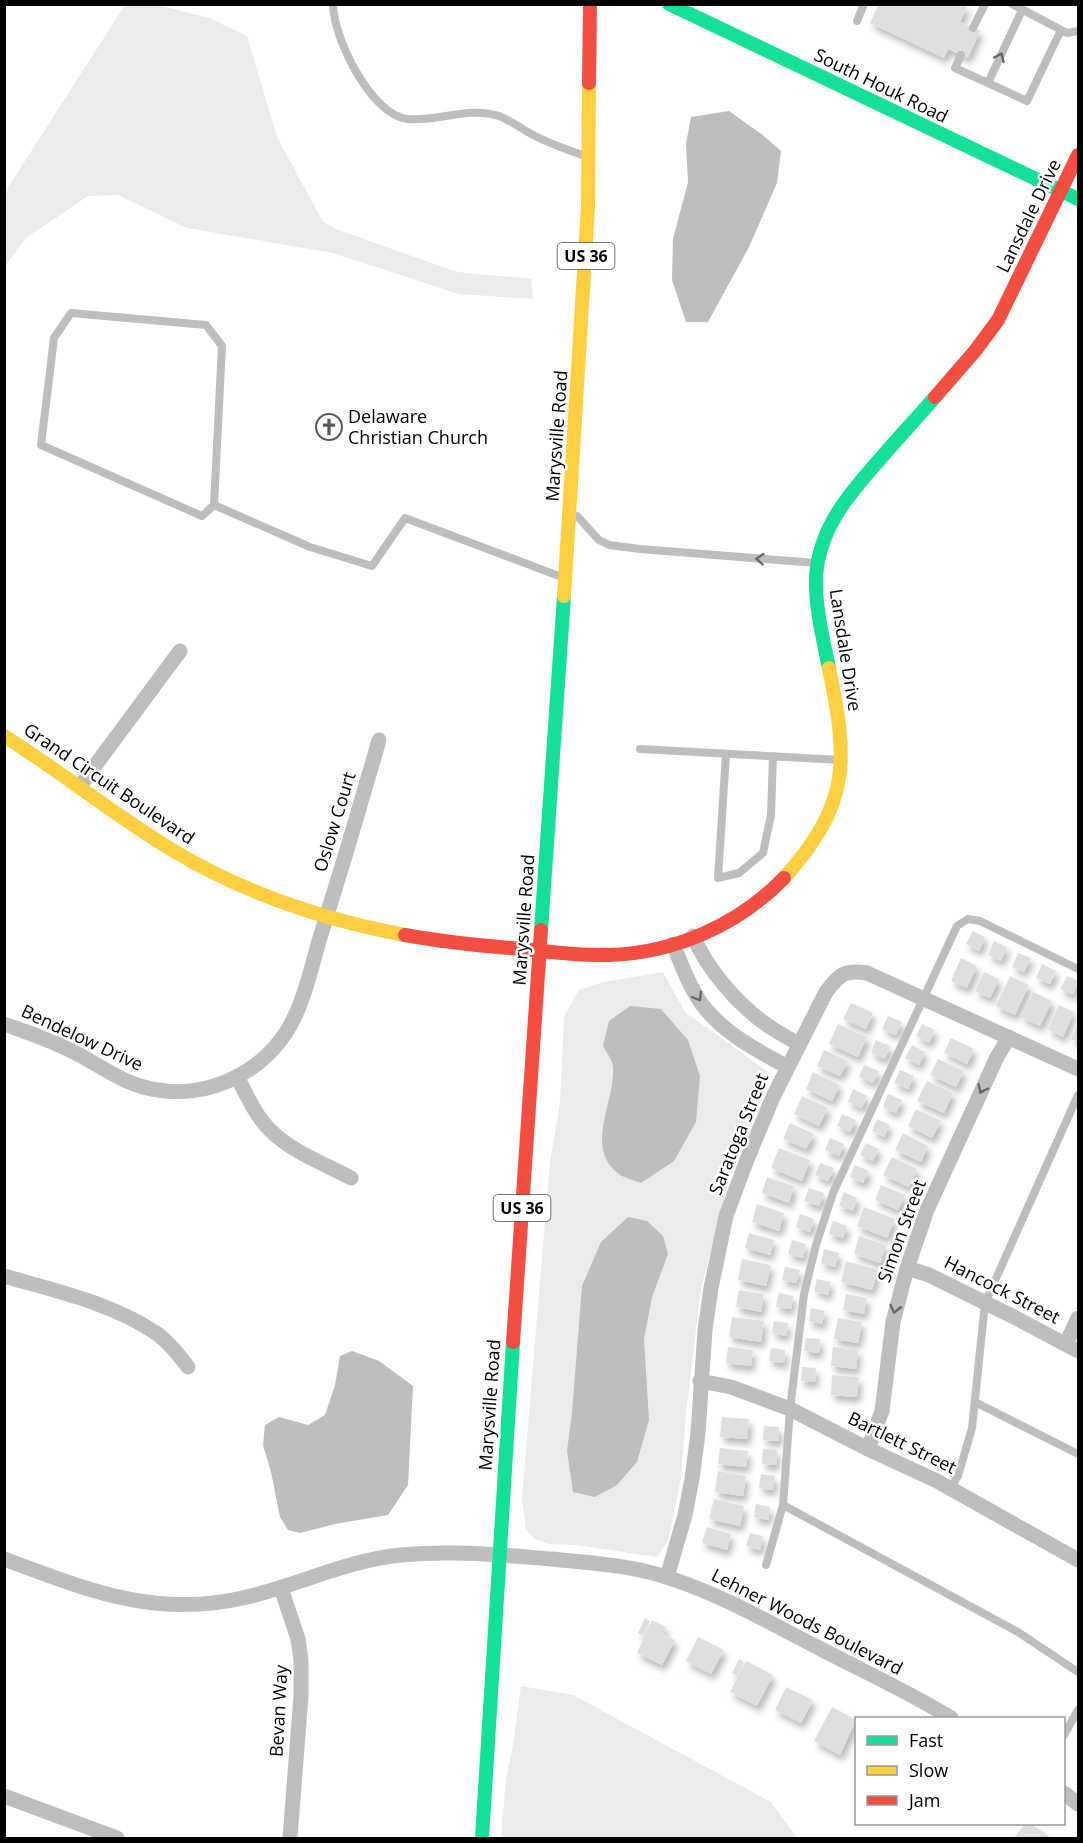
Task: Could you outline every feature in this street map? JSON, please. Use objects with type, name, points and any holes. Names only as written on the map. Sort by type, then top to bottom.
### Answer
[{"type":"main road","name":"Marysville Road","points":[[482,1839],[498,1555],[566,578],[587,230],[590,158],[590,4]]},
{"type":"main road","name":"South Houk Road","points":[[669,4],[1078,199]]},
{"type":"main road","name":"Lansdale Drive","points":[[539,951],[584,955],[622,954],[673,944],[716,929],[780,883],[806,853],[830,809],[840,778],[842,760],[837,711],[821,625],[816,582],[818,563],[833,516],[845,499],[990,332],[1006,305],[1078,155]]},
{"type":"main road","name":"Grand Circuit Boulevard","points":[[4,736],[38,756],[123,818],[198,865],[250,890],[369,929],[434,941],[539,951]]},
{"type":"street","points":[[80,786],[180,651]]},
{"type":"street","name":"Oslow Court","points":[[327,916],[379,740]]},
{"type":"street","name":"Bendelow Drive","points":[[4,1024],[48,1040],[76,1053],[123,1081],[144,1088],[188,1092],[216,1086],[253,1067],[273,1049],[294,1017],[327,916]]},
{"type":"street","points":[[693,936],[700,952],[721,981],[748,1010],[768,1026],[799,1044]]},
{"type":"street","points":[[673,944],[693,989],[717,1021],[735,1037],[788,1066]]},
{"type":"street","name":"Saratoga Street","points":[[668,1577],[692,1479],[711,1288],[726,1216],[748,1156],[788,1066],[826,992],[837,978],[847,972],[867,973],[1078,1069]]},
{"type":"street","name":"Simon Street","points":[[868,1449],[882,1412],[893,1322],[907,1268],[927,1210],[997,1057],[1009,1037]]},
{"type":"street","points":[[237,1077],[255,1111],[277,1136],[293,1148],[351,1178]]},
{"type":"street","name":"Hancock Street","points":[[907,1268],[928,1275],[1072,1347]]},
{"type":"street","points":[[4,1276],[87,1299],[138,1323],[157,1334],[174,1349],[188,1367]]},
{"type":"street","points":[[1072,1347],[1078,1318]]},
{"type":"street","name":"Bartlett Street","points":[[700,1381],[731,1387],[790,1409],[950,1488],[1078,1560]]},
{"type":"street","name":"Lehner Woods Boulevard","points":[[4,1559],[106,1595],[142,1602],[178,1605],[210,1604],[246,1598],[344,1567],[398,1555],[429,1553],[498,1555],[592,1562],[668,1577],[723,1598],[947,1717]]},
{"type":"street","name":"Bevan Way","points":[[281,1588],[298,1639],[301,1660],[301,1696],[290,1839]]},
{"type":"street","points":[[1065,1794],[1078,1804]]},
{"type":"street","points":[[4,1796],[117,1839]]},
{"type":"lane","points":[[333,4],[336,30],[352,66],[379,101],[396,115],[422,120],[476,112],[499,116],[552,144],[590,158]]},
{"type":"lane","points":[[857,21],[864,4]]},
{"type":"lane","points":[[974,28],[986,4]]},
{"type":"lane","points":[[1012,4],[1067,33],[1078,31]]},
{"type":"lane","points":[[988,83],[1022,10]]},
{"type":"lane","points":[[961,55],[955,68],[1027,101],[1061,30]]},
{"type":"lane","points":[[71,313],[206,325],[222,346],[214,505],[202,516],[40,445],[54,338],[71,313]]},
{"type":"lane","points":[[214,505],[310,547],[372,566],[405,518],[566,578]]},
{"type":"lane","points":[[570,508],[589,531],[609,545],[818,563]]},
{"type":"lane","points":[[640,749],[842,760]]},
{"type":"lane","points":[[726,753],[718,878],[739,873],[763,853],[771,815],[773,756]]},
{"type":"lane","points":[[766,1565],[783,1504],[790,1409],[804,1294],[816,1245],[833,1193],[957,926],[968,919],[980,921],[1078,969]]},
{"type":"lane","points":[[950,1488],[958,1476],[970,1437],[985,1303],[1078,1095]]},
{"type":"lane","points":[[975,1402],[1078,1454]]},
{"type":"lane","points":[[783,1504],[1017,1632],[1078,1672]]},
{"type":"lane","points":[[1065,1732],[1078,1710]]},
{"type":"shaded area","points":[[125,5],[158,5],[209,18],[247,36],[277,137],[323,222],[341,231],[457,272],[531,279],[533,299],[459,294],[333,253],[187,228],[118,195],[88,196],[26,238],[5,266],[5,192]]},
{"type":"shaded area","points":[[729,111],[781,151],[777,183],[749,247],[708,322],[686,322],[672,280],[673,239],[688,182],[686,144],[691,117]]},
{"type":"shaded area","points":[[663,972],[685,1012],[771,1074],[730,1178],[701,1288],[681,1478],[668,1541],[657,1557],[576,1545],[549,1544],[535,1539],[526,1530],[522,1497],[550,1162],[560,1103],[564,1017],[579,990],[604,982]]},
{"type":"shaded area","points":[[630,1006],[661,1009],[688,1040],[700,1076],[696,1122],[674,1161],[641,1183],[621,1175],[609,1163],[603,1151],[602,1138],[613,1080],[613,1064],[603,1046],[609,1021]]},
{"type":"shaded area","points":[[628,1217],[647,1221],[663,1236],[668,1254],[652,1297],[644,1339],[649,1420],[637,1462],[617,1485],[595,1497],[573,1492],[567,1451],[582,1286],[601,1242]]},
{"type":"shaded area","points":[[352,1351],[379,1361],[413,1386],[408,1485],[388,1515],[335,1524],[300,1533],[288,1530],[280,1517],[263,1445],[265,1425],[279,1417],[308,1425],[325,1415],[335,1385],[340,1356]]},
{"type":"shaded area","points":[[521,1686],[573,1695],[771,1802],[797,1838],[501,1838],[506,1779]]},
{"type":"building","points":[[879,4],[961,4],[967,7],[960,22],[980,31],[968,58],[948,49],[944,58],[870,23]]},
{"type":"building","points":[[973,931],[985,937],[979,951],[966,944]]},
{"type":"building","points":[[994,941],[1007,947],[1001,961],[988,955]]},
{"type":"building","points":[[1018,953],[1031,958],[1024,972],[1012,967]]},
{"type":"building","points":[[961,958],[977,966],[967,988],[951,981]]},
{"type":"building","points":[[1042,964],[1056,971],[1050,984],[1036,978]]},
{"type":"building","points":[[984,972],[999,979],[990,998],[975,991]]},
{"type":"building","points":[[1010,976],[1029,985],[1015,1015],[996,1006]]},
{"type":"building","points":[[1067,976],[1078,981],[1073,995],[1060,989]]},
{"type":"building","points":[[1033,992],[1052,1001],[1040,1026],[1021,1017]]},
{"type":"building","points":[[851,1003],[873,1013],[866,1029],[843,1019]]},
{"type":"building","points":[[1059,1005],[1074,1012],[1063,1037],[1048,1029]]},
{"type":"building","points":[[888,1016],[902,1022],[896,1035],[882,1029]]},
{"type":"building","points":[[1078,1023],[1078,1042],[1071,1039]]},
{"type":"building","points":[[838,1024],[867,1037],[858,1057],[829,1044]]},
{"type":"building","points":[[922,1024],[935,1030],[929,1043],[916,1036]]},
{"type":"building","points":[[951,1038],[974,1049],[967,1064],[944,1053]]},
{"type":"building","points":[[876,1040],[890,1046],[885,1059],[871,1053]]},
{"type":"building","points":[[912,1045],[925,1052],[919,1065],[905,1058]]},
{"type":"building","points":[[824,1050],[848,1061],[840,1076],[817,1066]]},
{"type":"building","points":[[938,1059],[964,1071],[956,1087],[930,1075]]},
{"type":"building","points":[[864,1065],[879,1071],[873,1083],[859,1077]]},
{"type":"building","points":[[900,1070],[914,1076],[908,1089],[894,1083]]},
{"type":"building","points":[[813,1072],[840,1085],[832,1101],[806,1089]]},
{"type":"building","points":[[927,1081],[953,1093],[944,1113],[917,1101]]},
{"type":"building","points":[[853,1089],[867,1096],[862,1108],[848,1102]]},
{"type":"building","points":[[888,1094],[902,1100],[896,1113],[883,1107]]},
{"type":"building","points":[[802,1096],[828,1108],[819,1126],[794,1114]]},
{"type":"building","points":[[916,1109],[941,1121],[932,1138],[908,1126]]},
{"type":"building","points":[[842,1114],[856,1120],[850,1132],[837,1126]]},
{"type":"building","points":[[877,1119],[890,1125],[884,1137],[872,1131]]},
{"type":"building","points":[[790,1123],[814,1134],[806,1149],[783,1139]]},
{"type":"building","points":[[903,1133],[928,1146],[921,1162],[895,1150]]},
{"type":"building","points":[[830,1138],[844,1144],[839,1156],[825,1150]]},
{"type":"building","points":[[866,1143],[879,1149],[873,1161],[860,1155]]},
{"type":"building","points":[[779,1148],[810,1160],[802,1181],[771,1168]]},
{"type":"building","points":[[892,1157],[917,1169],[909,1187],[883,1175]]},
{"type":"building","points":[[820,1163],[834,1168],[828,1181],[815,1175]]},
{"type":"building","points":[[855,1165],[869,1171],[863,1183],[850,1177]]},
{"type":"building","points":[[767,1177],[794,1186],[789,1203],[762,1193]]},
{"type":"building","points":[[881,1185],[905,1195],[898,1210],[875,1200]]},
{"type":"building","points":[[809,1188],[824,1193],[819,1206],[804,1201]]},
{"type":"building","points":[[844,1192],[857,1198],[853,1211],[839,1206]]},
{"type":"building","points":[[757,1204],[784,1213],[779,1231],[752,1222]]},
{"type":"building","points":[[864,1207],[895,1219],[887,1238],[857,1226]]},
{"type":"building","points":[[800,1214],[814,1219],[810,1232],[796,1227]]},
{"type":"building","points":[[833,1221],[847,1226],[843,1238],[829,1234]]},
{"type":"building","points":[[749,1233],[774,1240],[770,1255],[745,1248]]},
{"type":"building","points":[[859,1236],[886,1245],[880,1263],[854,1254]]},
{"type":"building","points":[[792,1240],[806,1244],[803,1258],[788,1254]]},
{"type":"building","points":[[824,1249],[839,1253],[835,1267],[821,1263]]},
{"type":"building","points":[[742,1259],[771,1265],[766,1286],[738,1280]]},
{"type":"building","points":[[846,1261],[878,1270],[872,1290],[841,1282]]},
{"type":"building","points":[[785,1267],[800,1270],[796,1283],[782,1280]]},
{"type":"building","points":[[817,1279],[831,1282],[828,1295],[814,1291]]},
{"type":"building","points":[[739,1290],[764,1294],[761,1312],[736,1307]]},
{"type":"building","points":[[779,1293],[793,1296],[791,1309],[776,1307]]},
{"type":"building","points":[[846,1294],[867,1298],[864,1314],[843,1310]]},
{"type":"building","points":[[811,1308],[825,1311],[822,1324],[809,1321]]},
{"type":"building","points":[[732,1317],[764,1321],[761,1342],[729,1337]]},
{"type":"building","points":[[838,1318],[862,1322],[858,1343],[834,1339]]},
{"type":"building","points":[[774,1321],[788,1323],[786,1336],[772,1333]]},
{"type":"building","points":[[806,1338],[820,1339],[819,1353],[804,1351]]},
{"type":"building","points":[[728,1347],[753,1350],[751,1366],[726,1363]]},
{"type":"building","points":[[833,1347],[858,1350],[856,1369],[831,1366]]},
{"type":"building","points":[[771,1348],[785,1350],[784,1363],[769,1361]]},
{"type":"building","points":[[802,1367],[816,1368],[815,1382],[801,1381]]},
{"type":"building","points":[[832,1375],[859,1377],[857,1397],[831,1395]]},
{"type":"building","points":[[722,1417],[749,1419],[747,1439],[720,1437]]},
{"type":"building","points":[[764,1426],[779,1427],[779,1441],[763,1440]]},
{"type":"building","points":[[720,1448],[748,1451],[746,1467],[718,1464]]},
{"type":"building","points":[[763,1449],[777,1450],[776,1465],[762,1464]]},
{"type":"building","points":[[718,1471],[746,1476],[743,1496],[715,1492]]},
{"type":"building","points":[[761,1474],[775,1476],[773,1490],[759,1488]]},
{"type":"building","points":[[714,1499],[744,1506],[740,1526],[709,1519]]},
{"type":"building","points":[[756,1504],[770,1507],[768,1520],[754,1517]]},
{"type":"building","points":[[707,1527],[731,1534],[727,1550],[702,1543]]},
{"type":"building","points":[[750,1533],[763,1536],[760,1550],[746,1546]]},
{"type":"building","points":[[645,1618],[650,1621],[643,1636],[638,1633]]},
{"type":"building","points":[[652,1620],[666,1627],[663,1634],[675,1640],[662,1665],[637,1653]]},
{"type":"building","points":[[698,1637],[724,1650],[711,1674],[686,1661]]},
{"type":"building","points":[[739,1659],[744,1662],[737,1676],[732,1673]]},
{"type":"building","points":[[746,1661],[773,1675],[757,1706],[730,1692]]},
{"type":"building","points":[[786,1687],[813,1700],[801,1723],[775,1710]]},
{"type":"building","points":[[832,1707],[855,1719],[840,1755],[814,1741]]},
{"type":"building","points":[[1024,1825],[1032,1825],[1049,1836],[1047,1838],[1014,1838]]},
{"type":"traffic: fast","points":[[669,4],[1078,199]]},
{"type":"traffic: fast","points":[[829,668],[816,588],[818,559],[829,527],[868,472],[935,397]]},
{"type":"traffic: fast","points":[[541,930],[564,596]]},
{"type":"traffic: fast","points":[[482,1838],[513,1342]]},
{"type":"traffic: slow","points":[[564,596],[588,207],[589,83]]},
{"type":"traffic: slow","points":[[784,878],[822,827],[833,803],[839,780],[841,756],[839,730],[829,668]]},
{"type":"traffic: slow","points":[[4,736],[174,851],[228,880],[315,913],[405,935]]},
{"type":"traffic: jam","points":[[589,83],[590,4]]},
{"type":"traffic: jam","points":[[935,397],[975,351],[998,320],[1078,155]]},
{"type":"traffic: jam","points":[[405,935],[464,944],[566,954],[634,953],[658,949],[704,933],[747,910],[784,878]]},
{"type":"traffic: jam","points":[[513,1342],[541,930]]},
{"type":"place","name":"Delaware Christian Church","points":[[329,427]]}]
